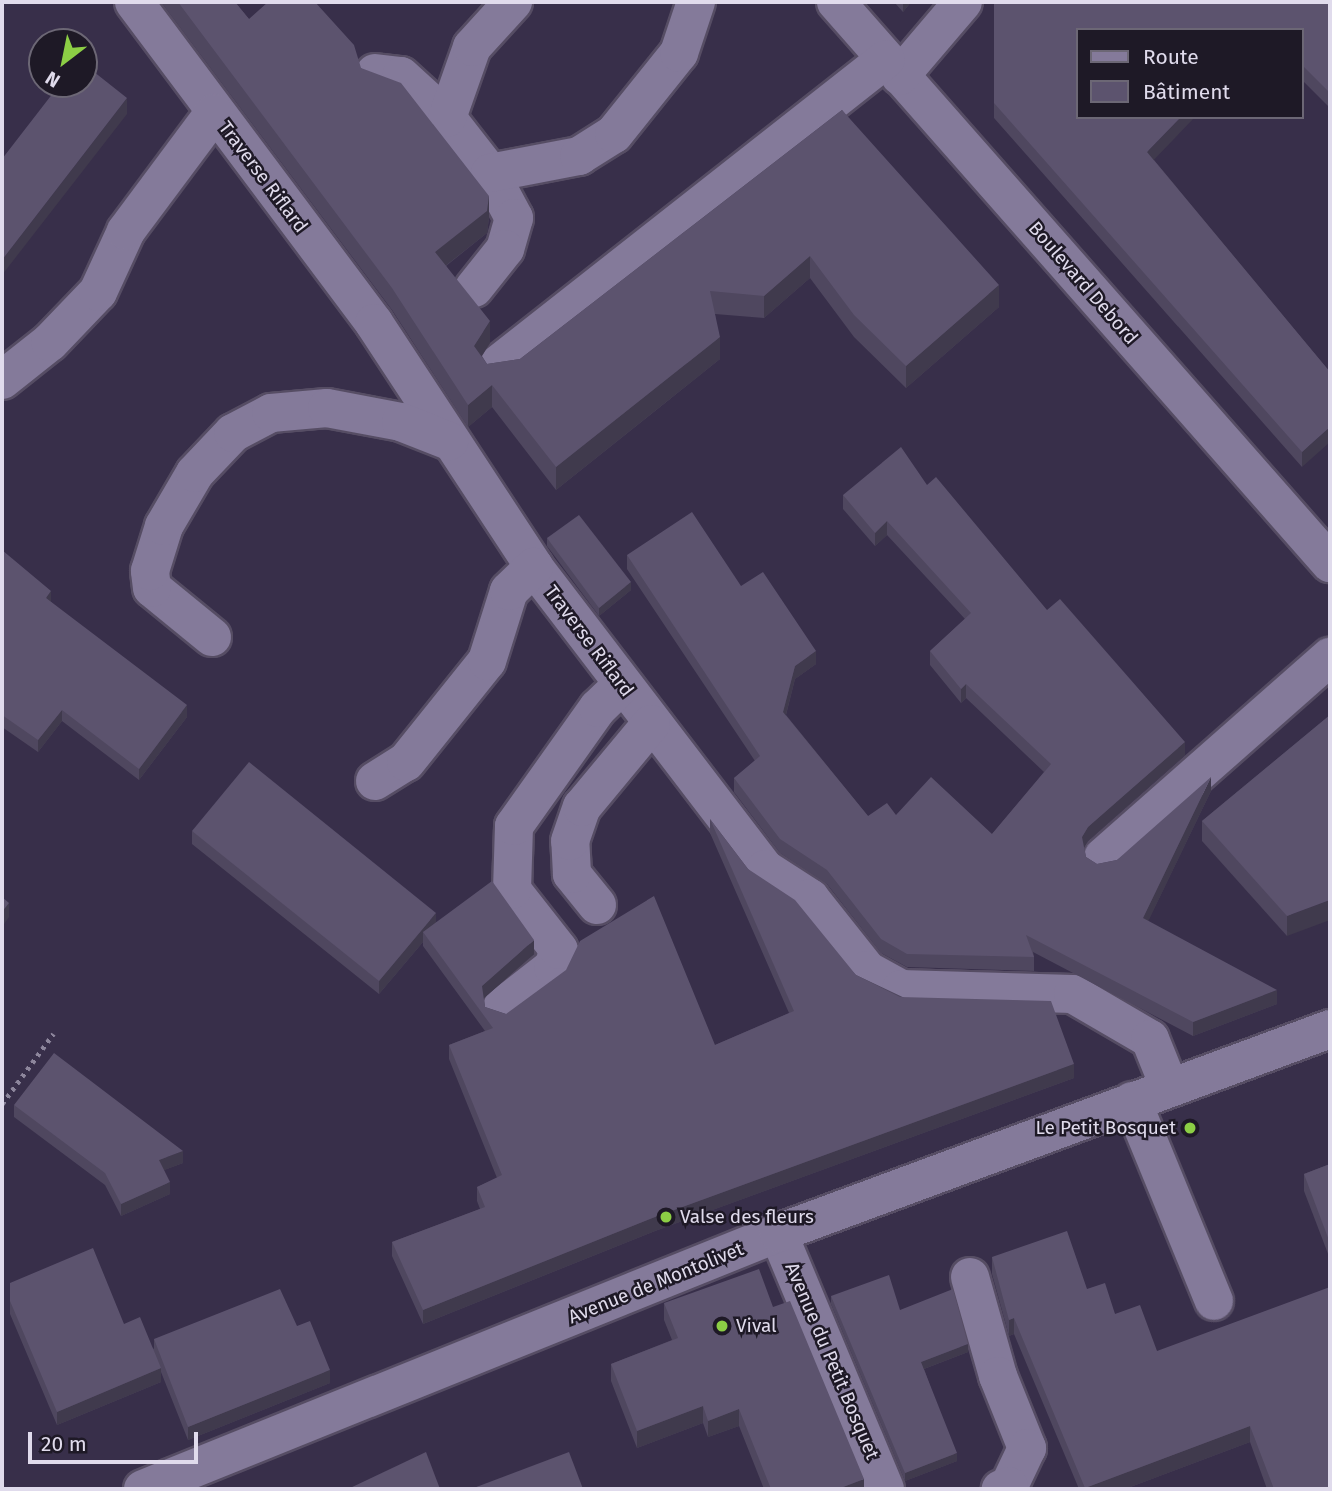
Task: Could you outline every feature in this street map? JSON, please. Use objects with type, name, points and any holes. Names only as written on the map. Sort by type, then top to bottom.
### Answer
[{"type":"street","name":"Traverse Riflard","points":[[134,2],[214,113],[374,323],[534,567],[621,685],[765,869],[810,898],[867,970],[901,989],[1073,994],[1150,1039],[1169,1086]]},
{"type":"street","points":[[447,118],[472,47],[513,2]]},
{"type":"street","points":[[490,173],[579,156],[614,134],[680,53],[696,2]]},
{"type":"street","name":"Boulevard Debord","points":[[836,2],[1330,563]]},
{"type":"street","points":[[496,366],[893,67],[963,2]]},
{"type":"street","points":[[375,73],[401,76],[447,118],[490,173],[514,218],[505,249],[474,288]]},
{"type":"street","points":[[2,380],[50,342],[98,292],[126,231],[214,113]]},
{"type":"street","points":[[212,637],[152,589],[150,571],[176,505],[233,433],[271,413],[327,408],[401,422],[449,441]]},
{"type":"street","points":[[375,782],[406,762],[486,661],[509,591],[534,567]]},
{"type":"street","points":[[1103,857],[1330,657]]},
{"type":"street","points":[[502,1007],[553,967],[559,950],[512,890],[514,826],[597,708],[621,685]]},
{"type":"street","points":[[597,905],[572,874],[570,841],[582,807],[651,724]]},
{"type":"street","name":"Avenue de Montolivet","points":[[143,1489],[778,1233],[1169,1086],[1330,1029]]},
{"type":"street","points":[[1132,1101],[1214,1301]]},
{"type":"street","name":"Avenue du Petit Bosquet","points":[[778,1233],[885,1489]]},
{"type":"street","points":[[970,1277],[998,1376],[1027,1448],[1009,1486],[1001,1489]]},
{"type":"path","points":[[2,1104],[53,1034]]},
{"type":"building","points":[[178,2],[235,2],[249,19],[268,2],[315,2],[354,45],[361,68],[401,83],[489,196],[487,211],[435,252],[490,321],[474,346],[487,364],[520,359],[842,110],[999,285],[906,366],[854,315],[810,256],[764,296],[710,291],[720,337],[556,467],[492,385],[468,405],[392,288]]},
{"type":"building","points":[[994,2],[1330,2],[1330,93],[1304,67],[1304,28],[1076,28],[1076,119],[1179,119],[1147,152],[1330,372],[1330,427],[1302,452],[994,103]]},
{"type":"building","points":[[98,75],[127,98],[2,260],[2,159],[49,98],[98,98]]},
{"type":"building","points":[[901,447],[927,485],[936,477],[1047,610],[1060,599],[1185,742],[1088,827],[1082,837],[1086,857],[1097,864],[1117,860],[1211,777],[1143,918],[1277,990],[1193,1022],[1026,935],[1034,957],[907,954],[881,939],[827,870],[780,839],[734,778],[760,756],[627,555],[692,512],[741,586],[763,572],[816,651],[795,666],[783,712],[868,816],[887,803],[896,815],[931,777],[992,834],[1051,764],[966,684],[961,689],[930,651],[971,613],[887,521],[875,533],[843,495]]},
{"type":"building","points":[[579,515],[631,582],[599,608],[547,538]]},
{"type":"building","points":[[2,550],[51,591],[46,598],[187,705],[139,769],[62,710],[38,740],[2,715]]},
{"type":"building","points":[[1330,715],[1330,900],[1287,916],[1202,821]]},
{"type":"building","points":[[249,762],[436,913],[379,981],[192,831]]},
{"type":"building","points":[[710,819],[748,869],[795,900],[856,975],[900,997],[1051,1001],[1074,1064],[655,1217],[423,1310],[392,1242],[485,1207],[477,1187],[502,1175],[449,1045],[493,1028],[423,932],[492,881],[534,940],[482,986],[485,1007],[506,1014],[566,970],[580,941],[654,896],[715,1045],[794,1011]]},
{"type":"building","points":[[2,897],[9,903],[2,912]]},
{"type":"building","points":[[54,1053],[183,1151],[159,1160],[170,1182],[121,1204],[105,1173],[14,1105]]},
{"type":"building","points":[[1330,1164],[1330,1243],[1304,1174]]},
{"type":"building","points":[[1067,1231],[1087,1289],[1105,1283],[1115,1314],[1140,1305],[1157,1351],[1330,1287],[1330,1489],[1274,1489],[1250,1426],[1085,1488],[1014,1318],[1009,1320],[992,1257]]},
{"type":"building","points":[[93,1248],[124,1324],[140,1317],[161,1368],[57,1412],[10,1301],[10,1283]]},
{"type":"building","points":[[759,1269],[773,1307],[790,1301],[864,1479],[838,1489],[771,1489],[739,1409],[708,1421],[703,1406],[637,1431],[611,1364],[678,1338],[664,1303]]},
{"type":"building","points":[[889,1275],[900,1310],[953,1289],[968,1344],[921,1362],[957,1453],[905,1473],[831,1296]]},
{"type":"building","points":[[280,1289],[297,1326],[310,1321],[330,1370],[188,1427],[154,1339]]},
{"type":"building","points":[[426,1452],[440,1489],[348,1489]]},
{"type":"building","points":[[569,1452],[583,1489],[471,1489]]},
{"type":"place","name":"Le Petit Bosquet","points":[[1190,1128]]},
{"type":"place","name":"Valse des fleurs","points":[[666,1217]]},
{"type":"place","name":"Vival","points":[[722,1326]]}]
